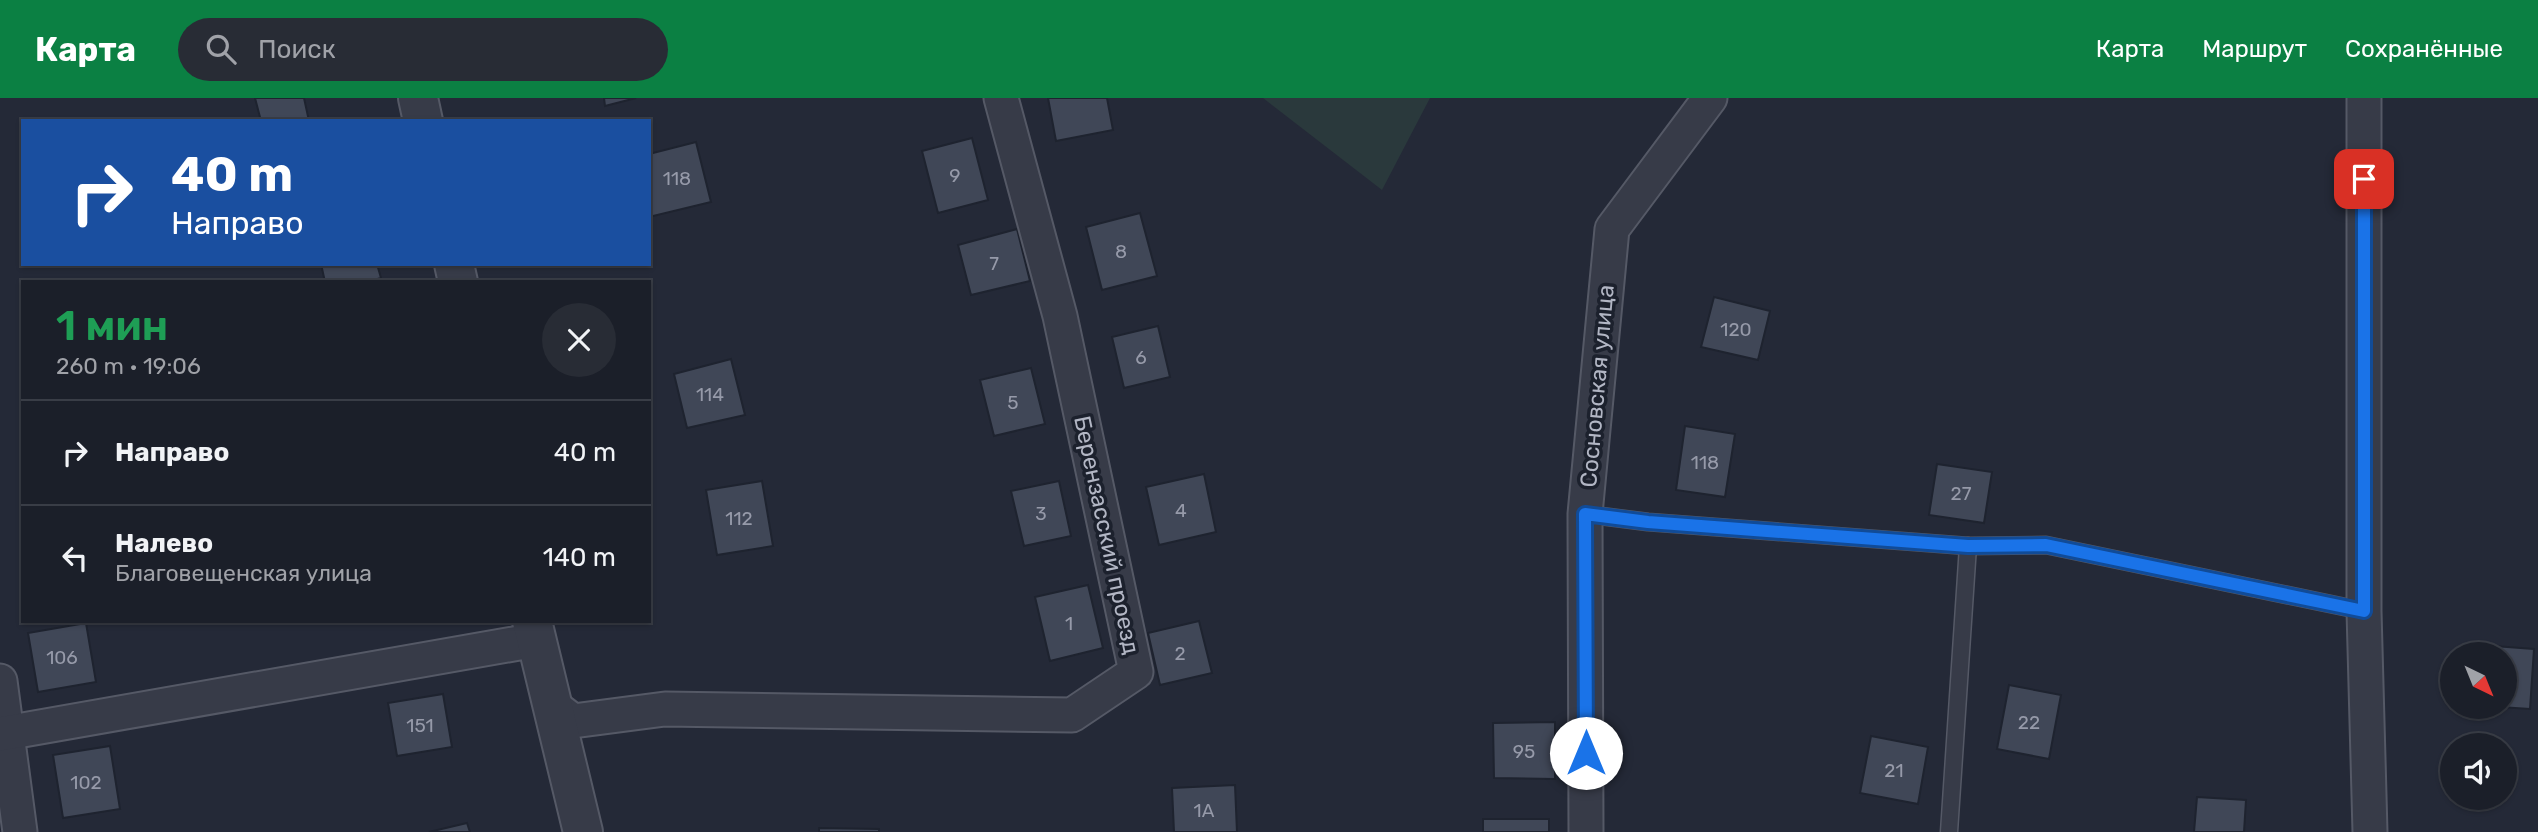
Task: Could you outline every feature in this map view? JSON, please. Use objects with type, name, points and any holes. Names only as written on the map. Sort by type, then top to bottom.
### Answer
[{"type":"street","points":[[418,98],[423,119]]},
{"type":"street","name":"Берензасский проезд","points":[[552,705],[573,721],[665,709],[1072,715],[1136,672],[1060,316],[1001,98]]},
{"type":"street","name":"Сосновская улица","points":[[1586,832],[1585,514],[1612,229],[1710,98]]},
{"type":"street","points":[[2364,98],[2364,611],[2370,832]]},
{"type":"street","points":[[4,733],[534,630],[583,832]]},
{"type":"street","points":[[0,681],[4,733],[20,832]]},
{"type":"lane","points":[[1585,514],[1648,522],[1968,546],[2046,545],[2364,611]]},
{"type":"lane","points":[[1949,832],[1968,546]]},
{"type":"shaded area","points":[[1263,98],[1430,98],[1382,190]]},
{"type":"building","points":[[255,98],[304,98],[309,119],[260,119]]},
{"type":"building","points":[[604,98],[636,98],[605,106]]},
{"type":"building","points":[[1048,98],[1107,98],[1113,130],[1056,141]]},
{"type":"building","points":[[972,138],[988,200],[938,213],[922,151]]},
{"type":"building","points":[[696,142],[711,202],[651,217],[651,153]]},
{"type":"building","points":[[1140,213],[1157,276],[1102,290],[1086,227]]},
{"type":"building","points":[[1017,229],[1030,281],[971,295],[958,245]]},
{"type":"building","points":[[321,266],[378,266],[381,278],[374,280],[325,280]]},
{"type":"building","points":[[1714,297],[1770,311],[1758,360],[1701,347]]},
{"type":"building","points":[[1158,326],[1170,377],[1124,388],[1112,337]]},
{"type":"building","points":[[731,359],[745,415],[687,428],[674,374]]},
{"type":"building","points":[[1031,368],[1045,424],[994,436],[980,380]]},
{"type":"building","points":[[1685,426],[1735,434],[1725,497],[1676,490]]},
{"type":"building","points":[[1937,464],[1992,472],[1984,523],[1929,515]]},
{"type":"building","points":[[1204,474],[1216,532],[1159,545],[1146,487]]},
{"type":"building","points":[[762,481],[773,546],[717,555],[706,490]]},
{"type":"building","points":[[1059,481],[1071,536],[1024,546],[1011,491]]},
{"type":"building","points":[[1088,585],[1103,648],[1050,661],[1035,597]]},
{"type":"building","points":[[1199,621],[1212,673],[1160,685],[1148,633]]},
{"type":"building","points":[[86,623],[96,682],[38,692],[28,633]]},
{"type":"building","points":[[2517,648],[2534,649],[2530,709],[2517,708]]},
{"type":"building","points":[[2009,685],[2061,695],[2049,759],[1997,749]]},
{"type":"building","points":[[443,694],[452,747],[397,756],[388,703]]},
{"type":"building","points":[[1555,722],[1555,779],[1494,778],[1493,723]]},
{"type":"building","points":[[1871,736],[1928,747],[1918,804],[1860,793]]},
{"type":"building","points":[[110,746],[120,809],[63,818],[53,755]]},
{"type":"building","points":[[1235,785],[1237,832],[1174,832],[1172,788]]},
{"type":"building","points":[[2197,797],[2246,800],[2244,832],[2194,832]]},
{"type":"building","points":[[1483,819],[1549,819],[1549,832],[1483,832]]},
{"type":"building","points":[[467,823],[470,832],[429,832]]},
{"type":"building","points":[[819,828],[879,829],[879,832],[819,832]]},
{"type":"route","points":[[1586,753],[1585,514],[1648,522],[1968,546],[2046,545],[2364,611],[2364,179]]}]
